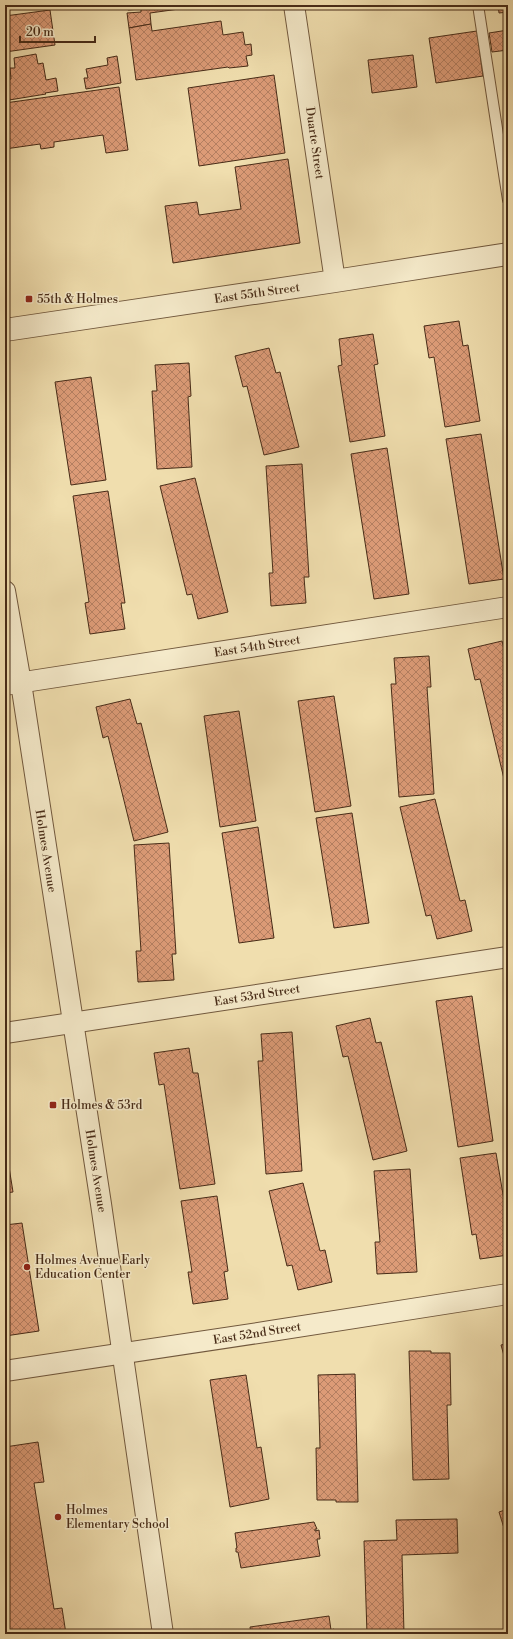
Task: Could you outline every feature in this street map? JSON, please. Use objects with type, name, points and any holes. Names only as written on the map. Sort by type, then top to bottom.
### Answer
[{"type":"street","name":"Duarte Street","points":[[294,5],[335,281]]},
{"type":"street","name":"East 55th Street","points":[[5,330],[508,254]]},
{"type":"street","name":"Holmes Avenue","points":[[5,591],[13,684],[72,1023],[100,1197],[163,1634]]},
{"type":"street","name":"East 54th Street","points":[[13,684],[508,607]]},
{"type":"street","name":"East 53rd Street","points":[[5,1033],[508,957]]},
{"type":"street","name":"East 52nd Street","points":[[5,1371],[508,1294]]},
{"type":"lane","points":[[478,5],[508,200]]},
{"type":"building","points":[[127,5],[179,5],[179,9],[150,13],[151,24],[129,28],[127,13],[141,12],[141,9],[128,10]]},
{"type":"building","points":[[498,5],[508,5],[508,12],[499,13]]},
{"type":"building","points":[[50,10],[55,45],[5,52],[5,16]]},
{"type":"building","points":[[221,21],[223,35],[243,32],[245,45],[251,44],[252,55],[246,56],[248,66],[228,67],[136,80],[129,28],[151,24],[152,31]]},
{"type":"building","points":[[508,30],[508,50],[492,52],[489,33]]},
{"type":"building","points":[[477,31],[483,76],[436,83],[429,38]]},
{"type":"building","points":[[36,54],[38,64],[43,63],[46,80],[56,78],[58,91],[9,100],[6,80],[11,79],[10,68],[15,68],[14,58]]},
{"type":"building","points":[[413,55],[417,87],[372,93],[368,60]]},
{"type":"building","points":[[117,56],[121,83],[86,89],[84,78],[88,78],[86,69],[108,65],[107,58]]},
{"type":"building","points":[[274,75],[285,153],[199,166],[188,88]]},
{"type":"building","points":[[119,87],[128,150],[106,153],[103,135],[54,142],[54,147],[41,149],[40,144],[5,149],[5,103]]},
{"type":"building","points":[[288,159],[300,243],[173,263],[165,206],[197,202],[199,215],[241,209],[235,167]]},
{"type":"building","points":[[459,321],[463,346],[468,345],[480,421],[445,427],[434,357],[429,358],[424,326]]},
{"type":"building","points":[[373,334],[378,364],[374,365],[385,436],[350,442],[338,366],[342,365],[339,339]]},
{"type":"building","points":[[269,348],[276,373],[280,372],[299,447],[264,455],[247,386],[243,387],[235,356]]},
{"type":"building","points":[[189,363],[191,396],[188,397],[192,467],[157,469],[152,391],[157,391],[155,365]]},
{"type":"building","points":[[91,377],[106,480],[71,485],[55,382]]},
{"type":"building","points":[[481,434],[504,579],[469,584],[446,439]]},
{"type":"building","points":[[387,448],[409,594],[374,599],[351,454]]},
{"type":"building","points":[[302,464],[309,577],[304,577],[306,603],[271,606],[269,573],[273,573],[266,466]]},
{"type":"building","points":[[195,478],[228,612],[198,619],[192,594],[187,595],[160,486]]},
{"type":"building","points":[[108,491],[125,603],[121,603],[125,629],[90,634],[85,603],[89,602],[73,496]]},
{"type":"building","points":[[502,641],[508,664],[508,783],[505,783],[480,679],[475,680],[468,649]]},
{"type":"building","points":[[429,656],[431,687],[427,687],[434,794],[399,797],[391,684],[396,684],[394,658]]},
{"type":"building","points":[[334,696],[351,806],[315,812],[298,701]]},
{"type":"building","points":[[130,699],[137,724],[141,723],[168,832],[134,841],[108,736],[103,738],[96,707]]},
{"type":"building","points":[[239,711],[256,821],[220,827],[204,716]]},
{"type":"building","points":[[435,799],[460,901],[465,900],[472,931],[437,939],[431,915],[426,916],[400,807]]},
{"type":"building","points":[[352,813],[369,923],[334,928],[316,818]]},
{"type":"building","points":[[258,827],[274,938],[239,943],[222,833]]},
{"type":"building","points":[[169,843],[176,954],[172,954],[174,980],[138,982],[136,951],[141,951],[134,845]]},
{"type":"building","points":[[472,996],[493,1141],[458,1147],[436,1001]]},
{"type":"building","points":[[370,1018],[376,1043],[381,1042],[407,1151],[373,1160],[348,1056],[343,1057],[336,1026]]},
{"type":"building","points":[[292,1032],[302,1171],[266,1174],[258,1061],[263,1061],[261,1034]]},
{"type":"building","points":[[189,1048],[193,1073],[198,1073],[215,1184],[180,1189],[164,1084],[159,1085],[154,1053]]},
{"type":"building","points":[[5,1142],[13,1192],[5,1193]]},
{"type":"building","points":[[496,1153],[508,1224],[508,1255],[480,1259],[476,1234],[472,1235],[460,1158]]},
{"type":"building","points":[[410,1169],[417,1272],[377,1274],[375,1242],[380,1242],[374,1171]]},
{"type":"building","points":[[303,1183],[320,1251],[325,1250],[332,1282],[298,1290],[292,1265],[287,1266],[269,1191]]},
{"type":"building","points":[[217,1196],[228,1271],[224,1272],[228,1299],[193,1304],[188,1272],[192,1272],[181,1201]]},
{"type":"building","points":[[22,1223],[39,1331],[5,1336],[5,1225]]},
{"type":"building","points":[[508,1343],[508,1370],[501,1345]]},
{"type":"building","points":[[409,1351],[450,1353],[451,1405],[447,1405],[449,1479],[413,1480]]},
{"type":"building","points":[[355,1374],[358,1502],[317,1500],[316,1448],[320,1448],[318,1375]]},
{"type":"building","points":[[246,1375],[257,1448],[261,1447],[269,1499],[230,1507],[210,1380]]},
{"type":"building","points":[[38,1442],[44,1482],[34,1483],[54,1609],[62,1608],[66,1634],[5,1634],[5,1447]]},
{"type":"building","points":[[508,1509],[508,1541],[499,1512]]},
{"type":"building","points":[[457,1519],[458,1553],[402,1555],[404,1634],[367,1634],[364,1541],[397,1540],[396,1520]]},
{"type":"building","points":[[314,1522],[317,1529],[315,1529],[315,1531],[319,1530],[320,1539],[317,1539],[320,1556],[241,1568],[238,1552],[236,1552],[237,1548],[235,1533]]},
{"type":"building","points":[[329,1616],[331,1630],[334,1629],[334,1634],[251,1634],[250,1627]]},
{"type":"place","name":"55th & Holmes","points":[[29,299]]},
{"type":"place","name":"Holmes & 53rd","points":[[53,1105]]},
{"type":"place","name":"Holmes Avenue Early Education Center","points":[[27,1267]]},
{"type":"place","name":"Holmes Elementary School","points":[[58,1517]]}]
